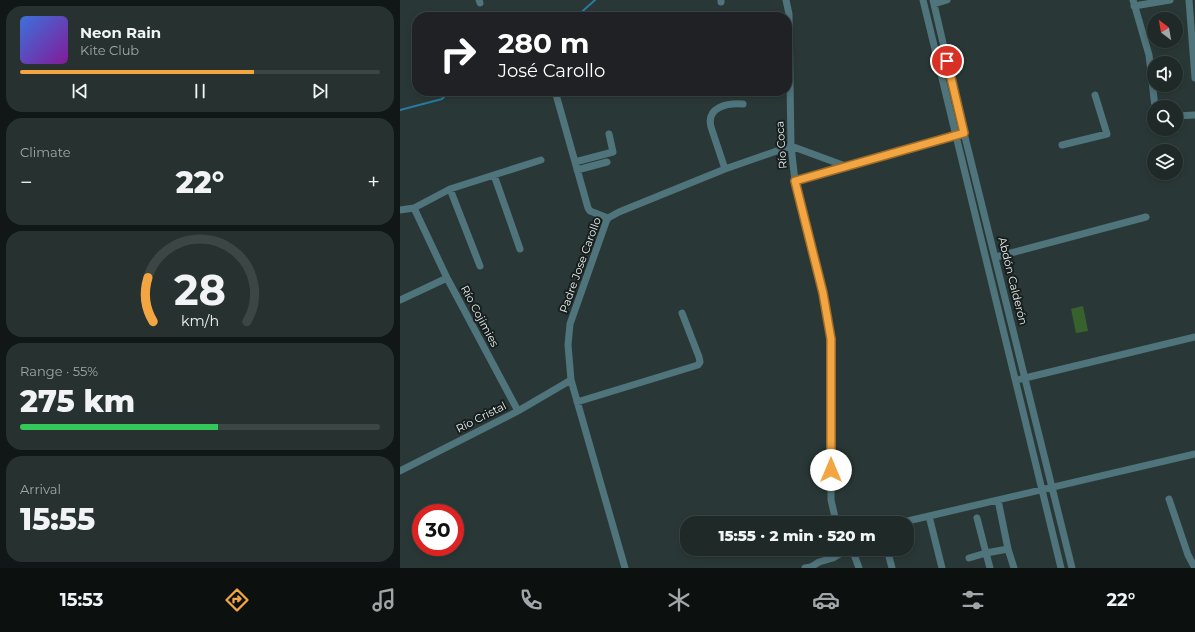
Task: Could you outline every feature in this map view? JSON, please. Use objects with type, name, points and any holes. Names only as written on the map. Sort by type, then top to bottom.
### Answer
[{"type":"street","name":"Río Coca","points":[[786,0],[789,12]]},
{"type":"street","name":"Abdón Calderón","points":[[923,0],[1061,568]]},
{"type":"street","points":[[933,2],[947,0]]},
{"type":"street","points":[[1154,100],[1149,56],[1134,3],[1170,0]]},
{"type":"street","points":[[1189,0],[1195,78]]},
{"type":"street","name":"Abdón Calderón","points":[[933,2],[1072,568]]},
{"type":"street","points":[[1062,146],[1107,134],[1095,95]]},
{"type":"street","points":[[556,96],[590,211],[608,218]]},
{"type":"street","name":"Río Coca","points":[[791,96],[791,146],[795,181],[823,293],[831,339],[831,500],[835,516]]},
{"type":"street","points":[[725,169],[711,127],[710,116],[716,109],[724,105],[733,103],[743,104]]},
{"type":"street","points":[[1183,116],[1195,115]]},
{"type":"street","points":[[795,181],[964,133]]},
{"type":"street","points":[[575,162],[613,152],[610,134]]},
{"type":"street","points":[[791,146],[848,166]]},
{"type":"street","name":"Padre Jose Carollo","points":[[625,568],[571,380],[568,345],[570,324],[608,218],[619,212],[725,169],[791,146]]},
{"type":"street","points":[[400,210],[414,208],[450,190],[541,160]]},
{"type":"street","points":[[577,170],[607,162]]},
{"type":"street","points":[[494,175],[520,248]]},
{"type":"street","points":[[450,190],[480,266]]},
{"type":"street","points":[[414,208],[447,278]]},
{"type":"street","points":[[996,257],[1146,217]]},
{"type":"street","name":"Río Cojimies","points":[[400,300],[447,278],[518,411]]},
{"type":"street","points":[[577,402],[698,364],[700,362],[699,357],[682,313]]},
{"type":"street","points":[[1015,380],[1195,337]]},
{"type":"street","name":"Río Cristal","points":[[400,471],[518,411],[571,380]]},
{"type":"street","points":[[914,520],[1195,454]]},
{"type":"street","points":[[1169,499],[1192,554],[1195,568]]},
{"type":"street","points":[[998,500],[1008,549],[1014,568]]},
{"type":"street","points":[[929,516],[942,568]]},
{"type":"street","points":[[977,518],[990,568]]},
{"type":"street","points":[[969,558],[1008,549]]},
{"type":"street","points":[[805,568],[836,556]]},
{"type":"street","points":[[855,556],[859,568]]},
{"type":"street","points":[[889,556],[892,568]]},
{"type":"green space","points":[[1083,306],[1088,331],[1076,333],[1071,309]]},
{"type":"waterway","points":[[582,12],[595,0]]},
{"type":"waterway","points":[[400,110],[442,99],[445,96]]},
{"type":"route","points":[[831,470],[831,339],[823,293],[795,181],[964,133],[947,61]]}]
